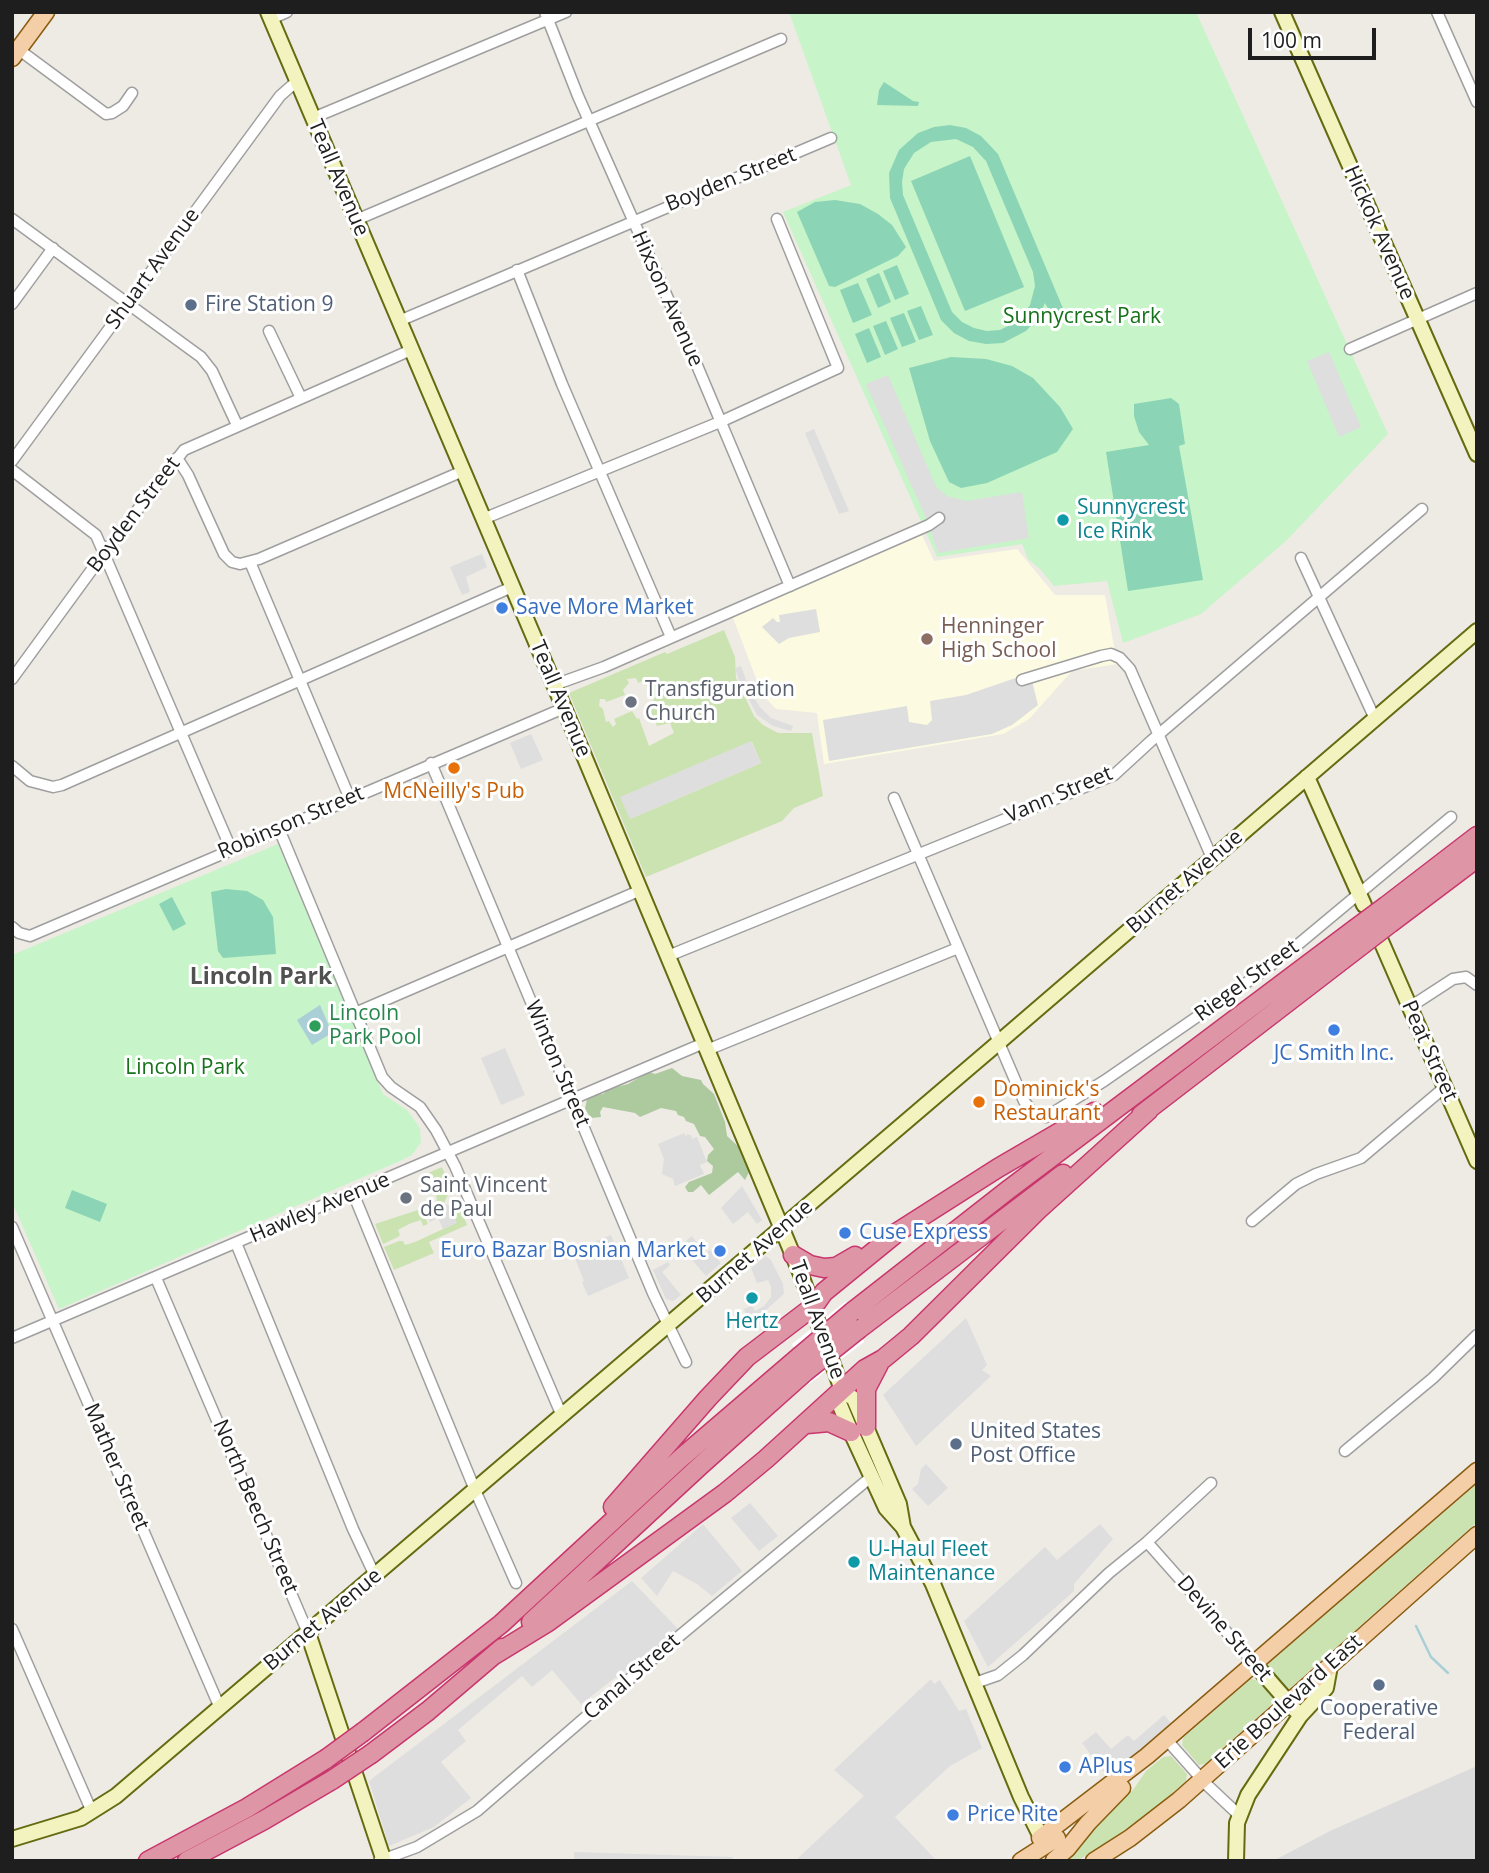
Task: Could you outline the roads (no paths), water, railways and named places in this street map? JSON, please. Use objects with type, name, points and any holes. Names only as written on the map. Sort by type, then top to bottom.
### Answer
[{"type":"highway","points":[[494,1655],[548,1622],[724,1493],[807,1424],[865,1369],[883,1359],[911,1336],[1047,1201],[1149,1110],[1389,914],[1477,836]]},
{"type":"highway","points":[[1389,914],[1477,858]]},
{"type":"highway","points":[[856,1321],[901,1272],[1158,1075],[1359,937]]},
{"type":"highway","points":[[793,1255],[818,1267],[836,1267],[894,1235],[998,1168],[1158,1075]]},
{"type":"highway","points":[[148,1861],[247,1808],[326,1759],[363,1732],[501,1624],[681,1458],[856,1321],[1149,1110]]},
{"type":"highway","points":[[568,1560],[652,1461],[747,1357],[814,1306],[824,1292],[894,1235]]},
{"type":"highway","points":[[807,1424],[830,1423],[859,1430],[866,1389],[883,1359]]},
{"type":"highway","points":[[187,1861],[264,1821],[332,1780],[428,1711],[494,1655],[702,1464],[802,1364]]},
{"type":"main road","points":[[15,54],[46,12]]},
{"type":"main road","points":[[1048,1853],[1166,1739],[1477,1471]]},
{"type":"main road","name":"Erie Boulevard East","points":[[1094,1861],[1156,1818],[1202,1780],[1477,1535]]},
{"type":"main road","points":[[1021,1861],[1068,1849],[1087,1823],[1122,1788],[1147,1756]]},
{"type":"street","points":[[270,16],[287,12]]},
{"type":"street","points":[[313,118],[546,16],[566,12]]},
{"type":"street","name":"Hickok Avenue","points":[[1282,12],[1477,454]]},
{"type":"street","points":[[1437,12],[1477,103]]},
{"type":"street","name":"Teall Avenue","points":[[270,16],[814,1306],[842,1390],[839,1404],[859,1430],[899,1504],[903,1527]]},
{"type":"street","name":"Hixson Avenue","points":[[546,16],[790,586]]},
{"type":"street","points":[[356,220],[780,39]]},
{"type":"street","points":[[15,54],[106,114],[123,106],[132,93]]},
{"type":"street","name":"Shuart Avenue","points":[[12,461],[280,96],[297,81]]},
{"type":"street","name":"Boyden Street","points":[[399,321],[831,138]]},
{"type":"street","points":[[12,219],[201,358],[212,371],[237,425]]},
{"type":"street","points":[[483,519],[720,422],[838,368],[777,219]]},
{"type":"street","points":[[12,304],[53,248]]},
{"type":"street","points":[[517,270],[562,384],[671,637]]},
{"type":"street","points":[[1350,349],[1477,293]]},
{"type":"street","points":[[269,331],[301,398]]},
{"type":"street","name":"Boyden Street","points":[[12,679],[104,553],[184,450],[411,350]]},
{"type":"street","points":[[177,458],[188,475],[224,554],[232,562],[240,564],[463,471]]},
{"type":"street","points":[[12,470],[91,529],[104,553],[231,849]]},
{"type":"street","name":"Vann Street","points":[[668,956],[1114,775],[1422,509]]},
{"type":"street","points":[[554,685],[604,667],[929,525],[939,518]]},
{"type":"street","points":[[1301,558],[1375,719]]},
{"type":"street","points":[[250,562],[350,799]]},
{"type":"street","points":[[12,766],[30,781],[53,787],[181,734],[512,587]]},
{"type":"street","name":"Burnet Avenue","points":[[12,1839],[92,1812],[116,1796],[999,1043],[1477,631]]},
{"type":"street","points":[[1022,680],[1101,656],[1116,655],[1130,669],[1212,858]]},
{"type":"street","name":"Robinson Street","points":[[15,930],[30,936],[564,708]]},
{"type":"street","name":"Winton Street","points":[[431,763],[668,1326],[687,1362]]},
{"type":"street","points":[[1307,777],[1362,899]]},
{"type":"street","points":[[894,798],[999,1043]]},
{"type":"street","name":"Riegel Street","points":[[999,1043],[1033,1113],[1046,1117],[1058,1111],[1259,974],[1362,899],[1451,817]]},
{"type":"street","points":[[279,829],[382,1077],[425,1112],[448,1153],[562,1416]]},
{"type":"street","points":[[355,1013],[640,890]]},
{"type":"street","name":"Peat Street","points":[[1381,941],[1477,1161]]},
{"type":"street","name":"Hawley Avenue","points":[[12,1338],[572,1099],[958,948]]},
{"type":"street","points":[[1410,1006],[1452,979],[1466,977],[1477,985]]},
{"type":"street","points":[[1252,1221],[1296,1184],[1315,1174],[1361,1158],[1445,1087]]},
{"type":"street","points":[[353,1193],[516,1583]]},
{"type":"street","name":"Mather Street","points":[[12,1227],[220,1708]]},
{"type":"street","points":[[236,1243],[375,1576]]},
{"type":"street","name":"North Beech Street","points":[[156,1278],[308,1633],[382,1860]]},
{"type":"street","points":[[1345,1451],[1433,1378],[1477,1335]]},
{"type":"street","name":"Teall Avenue","points":[[859,1430],[871,1477],[886,1508],[903,1527],[933,1584],[1021,1797],[1048,1853]]},
{"type":"street","name":"Canal Street","points":[[382,1860],[417,1847],[477,1811],[677,1638],[871,1477]]},
{"type":"street","points":[[975,1684],[998,1675],[1023,1655],[1109,1573],[1211,1483]]},
{"type":"street","name":"Devine Street","points":[[1147,1542],[1300,1716]]},
{"type":"street","points":[[12,1629],[92,1812]]},
{"type":"street","points":[[1236,1861],[1235,1845],[1240,1816],[1262,1773],[1300,1716],[1326,1688],[1330,1666]]},
{"type":"street","points":[[1166,1739],[1202,1780],[1240,1816]]},
{"type":"water","name":"Lincoln Park Pool","points":[[320,1005],[332,1033],[312,1045],[297,1020]]},
{"type":"waterway","points":[[1416,1626],[1431,1657],[1448,1673]]},
{"type":"place","name":"Fire Station 9","points":[[191,305]]},
{"type":"place","name":"Sunnycrest Ice Rink","points":[[1063,520]]},
{"type":"place","name":"Save More Market","points":[[502,608]]},
{"type":"place","name":"Henninger High School","points":[[927,639]]},
{"type":"place","name":"Transfiguration Church","points":[[631,702]]},
{"type":"place","name":"McNeilly's Pub","points":[[454,768]]},
{"type":"place","name":"Lincoln Park Pool","points":[[315,1026]]},
{"type":"place","name":"JC Smith Inc.","points":[[1334,1030]]},
{"type":"place","name":"Dominick's Restaurant","points":[[979,1102]]},
{"type":"place","name":"Saint Vincent de Paul","points":[[406,1198]]},
{"type":"place","name":"Cuse Express","points":[[845,1233]]},
{"type":"place","name":"Euro Bazar Bosnian Market","points":[[720,1251]]},
{"type":"place","name":"Hertz","points":[[752,1298]]},
{"type":"place","name":"United States Post Office","points":[[956,1444]]},
{"type":"place","name":"U-Haul Fleet Maintenance","points":[[854,1562]]},
{"type":"place","name":"Cooperative Federal","points":[[1379,1685]]},
{"type":"place","name":"APlus","points":[[1065,1767]]},
{"type":"place","name":"Price Rite","points":[[953,1815]]},
{"type":"district","name":"Lincoln Park","points":[[261,977]]},
{"type":"park label","name":"Sunnycrest Park","points":[[1082,317]]}]
